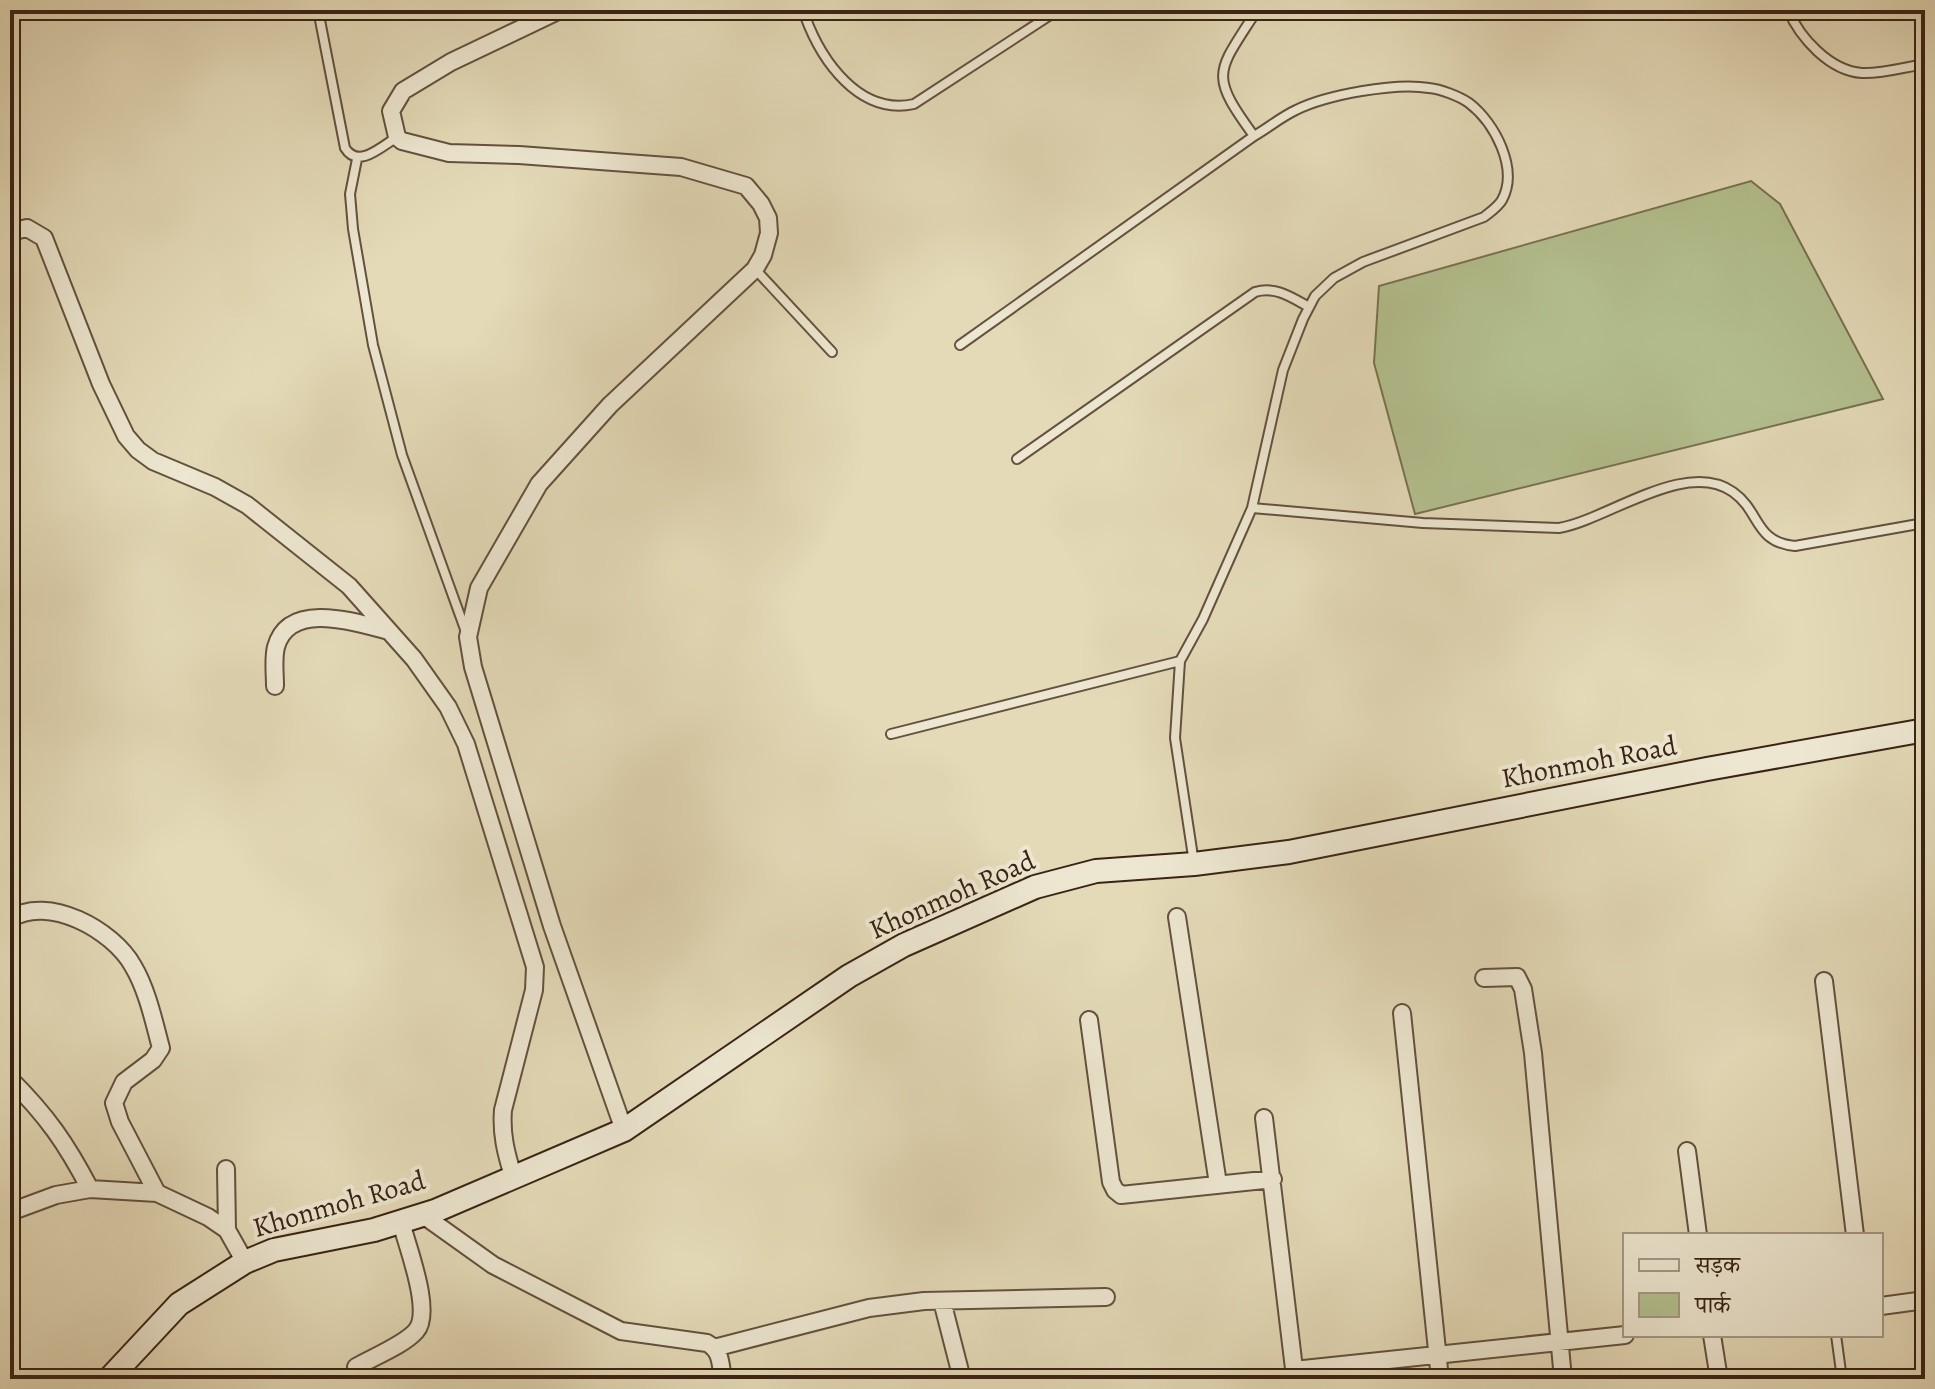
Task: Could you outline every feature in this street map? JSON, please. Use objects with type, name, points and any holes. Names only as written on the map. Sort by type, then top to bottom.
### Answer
[{"type":"main road","name":"Khonmoh Road","points":[[109,1379],[179,1304],[245,1262],[274,1250],[374,1230],[412,1218],[624,1130],[849,976],[904,945],[1035,887],[1096,871],[1194,864],[1289,852],[1707,769],[1925,730]]},
{"type":"street","points":[[560,10],[451,62],[403,91],[391,111],[397,137],[449,153],[681,167],[746,186],[768,218],[766,244],[755,269],[610,405],[539,484],[479,588],[468,637],[473,667],[552,926],[624,1130]]},
{"type":"street","points":[[10,232],[27,228],[44,238],[101,384],[126,436],[138,450],[153,461],[215,487],[247,505],[349,586],[414,659],[448,707],[466,744],[535,967],[534,990],[503,1110],[504,1149],[513,1176]]},
{"type":"street","points":[[275,686],[275,650],[279,639],[286,630],[302,622],[326,616],[389,631]]},
{"type":"street","points":[[10,919],[33,912],[59,912],[73,917],[113,942],[134,967],[161,1048],[153,1060],[124,1082],[117,1092],[115,1110],[157,1193]]},
{"type":"street","points":[[1177,917],[1218,1184]]},
{"type":"street","points":[[1484,978],[1512,975],[1521,982],[1523,989],[1533,1053],[1563,1379]]},
{"type":"street","points":[[1824,981],[1855,1233]]},
{"type":"street","points":[[1402,1013],[1440,1379]]},
{"type":"street","points":[[1089,1020],[1111,1182],[1115,1190],[1121,1195],[1273,1179]]},
{"type":"street","points":[[10,1079],[43,1112],[70,1150],[90,1189]]},
{"type":"street","points":[[1264,1118],[1295,1374],[1437,1354],[1623,1335]]},
{"type":"street","points":[[1687,1151],[1698,1233]]},
{"type":"street","points":[[226,1169],[227,1230]]},
{"type":"street","points":[[10,1212],[34,1201],[90,1189],[157,1193],[208,1217],[227,1230],[245,1262]]},
{"type":"street","points":[[412,1218],[493,1265],[621,1331],[707,1343],[720,1357],[723,1379]]},
{"type":"street","points":[[356,1367],[411,1336],[422,1322],[412,1218]]},
{"type":"street","points":[[714,1348],[869,1308],[942,1301],[1106,1297]]},
{"type":"street","points":[[1883,1306],[1925,1300]]},
{"type":"street","points":[[942,1301],[962,1379]]},
{"type":"street","points":[[1712,1337],[1719,1379]]},
{"type":"lane","points":[[318,10],[345,148],[350,156],[357,159],[397,137]]},
{"type":"lane","points":[[805,16],[824,55],[845,82],[863,94],[900,107],[914,104],[1058,10]]},
{"type":"lane","points":[[1254,136],[1231,104],[1223,84],[1224,62],[1257,10]]},
{"type":"lane","points":[[1788,10],[1816,50],[1837,65],[1861,73],[1925,64]]},
{"type":"lane","points":[[960,345],[1254,136],[1297,109],[1346,95],[1391,88],[1429,88],[1467,101],[1487,121],[1507,166],[1507,188],[1500,204],[1484,217],[1363,262],[1334,278],[1315,296],[1283,370],[1252,508],[1203,619],[1180,661],[1175,738],[1194,864]]},
{"type":"lane","points":[[357,159],[350,194],[353,229],[373,345],[402,455],[468,637]]},
{"type":"lane","points":[[755,269],[832,352]]},
{"type":"lane","points":[[1017,459],[1255,292],[1266,289],[1280,291],[1309,307]]},
{"type":"lane","points":[[1252,508],[1423,523],[1559,528],[1578,525],[1645,494],[1669,487],[1710,483],[1732,491],[1742,499],[1766,536],[1779,545],[1795,546],[1924,523]]},
{"type":"lane","points":[[891,734],[1180,661]]},
{"type":"lane","points":[[1836,1337],[1842,1379]]},
{"type":"green space","points":[[1751,181],[1780,204],[1883,399],[1415,514],[1374,363],[1379,286]]}]
